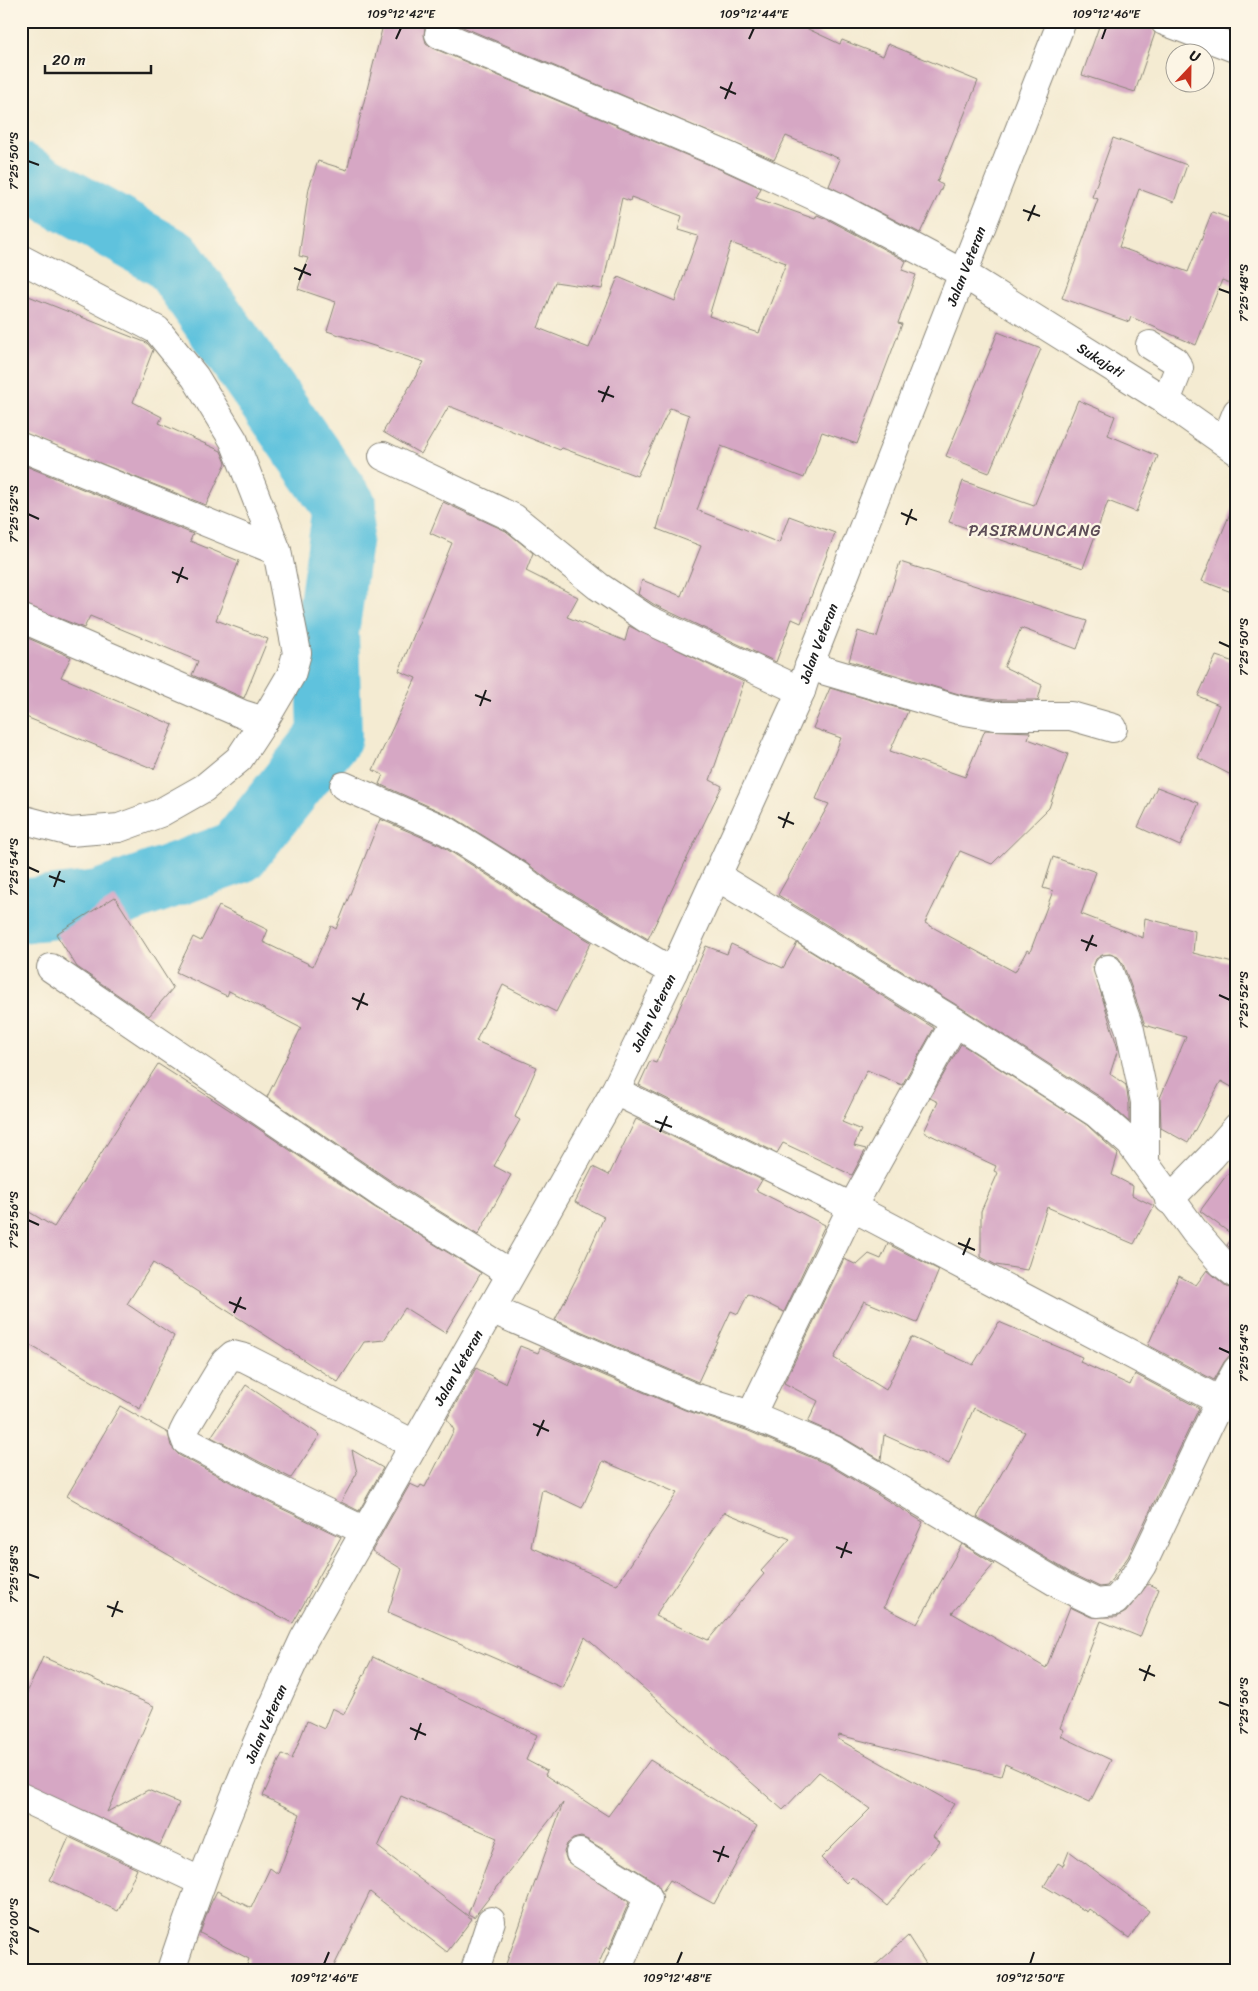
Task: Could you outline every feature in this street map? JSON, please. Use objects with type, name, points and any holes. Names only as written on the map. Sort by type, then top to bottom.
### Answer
[{"type":"main road","name":"Jalan Veteran","points":[[171,1970],[200,1881],[276,1699],[304,1639],[615,1091],[718,877],[805,678],[1062,21]]},
{"type":"main road","points":[[1164,21],[1237,49]]},
{"type":"main road","name":"Sukajati","points":[[439,34],[739,161],[836,206],[962,273],[1166,401],[1231,447]]},
{"type":"main road","points":[[21,259],[157,330],[196,377],[234,442],[277,552],[297,653],[291,675],[239,759],[204,788],[160,813],[119,828],[70,832],[21,819]]},
{"type":"main road","points":[[1150,345],[1174,360],[1179,368],[1166,401]]},
{"type":"main road","points":[[1231,447],[1237,412]]},
{"type":"main road","points":[[21,447],[277,552]]},
{"type":"main road","points":[[383,456],[514,518],[598,586],[648,619],[805,678],[995,716],[1071,716],[1113,728]]},
{"type":"main road","points":[[21,618],[242,714],[264,721]]},
{"type":"main road","points":[[344,786],[447,831],[517,875],[541,894],[673,972]]},
{"type":"main road","points":[[718,877],[955,1022],[1096,1113],[1130,1143],[1145,1162],[1169,1200],[1222,1263],[1237,1274]]},
{"type":"main road","points":[[51,968],[382,1194],[510,1273]]},
{"type":"main road","points":[[1108,969],[1130,1030],[1145,1102],[1145,1162]]},
{"type":"main road","points":[[751,1415],[852,1207],[955,1022]]},
{"type":"main road","points":[[615,1091],[852,1207],[1220,1401]]},
{"type":"main road","points":[[1169,1200],[1237,1127]]},
{"type":"main road","points":[[490,1309],[691,1396],[751,1415],[834,1450],[1064,1587],[1097,1603],[1115,1601],[1128,1588],[1142,1565],[1220,1401],[1237,1370]]},
{"type":"main road","points":[[365,1531],[277,1489],[186,1441],[183,1433],[187,1425],[225,1362],[233,1355],[245,1358],[414,1444]]},
{"type":"main road","points":[[21,1797],[200,1881]]},
{"type":"main road","points":[[580,1853],[646,1894],[648,1898],[617,1970]]},
{"type":"main road","points":[[475,1970],[491,1921]]},
{"type":"building","points":[[384,21],[430,21],[425,28],[424,35],[426,43],[433,48],[724,171],[761,188],[756,198],[815,219],[817,215],[829,220],[906,261],[902,270],[916,275],[898,323],[902,324],[857,444],[822,432],[804,478],[721,446],[697,510],[779,543],[789,516],[835,533],[801,623],[792,619],[776,662],[655,605],[638,594],[642,580],[681,596],[701,546],[657,529],[689,415],[670,408],[637,476],[562,448],[560,450],[449,406],[421,454],[383,432],[424,362],[327,331],[336,302],[298,289],[308,258],[299,256],[309,188],[318,161],[347,170]],"holes":[[[631,197],[682,216],[678,230],[698,236],[675,301],[618,277],[589,348],[538,328],[555,282],[602,289],[622,198],[630,201]],[[731,243],[786,263],[759,333],[709,316]]]},
{"type":"building","points":[[449,21],[791,21],[840,44],[842,40],[883,56],[888,44],[978,81],[937,182],[943,185],[920,233],[829,186],[840,159],[786,136],[774,160]]},
{"type":"building","points":[[1101,21],[1149,21],[1155,33],[1135,92],[1082,75]]},
{"type":"building","points":[[1113,138],[1187,165],[1174,202],[1139,189],[1119,247],[1188,272],[1212,212],[1237,221],[1237,286],[1222,280],[1196,345],[1131,317],[1129,322],[1062,298],[1098,199],[1092,197]]},
{"type":"building","points":[[21,293],[147,343],[153,350],[133,402],[162,417],[159,423],[221,451],[226,463],[206,505],[21,432]]},
{"type":"building","points":[[998,332],[1041,349],[989,473],[946,456]]},
{"type":"building","points":[[1078,400],[1115,416],[1108,435],[1158,456],[1136,512],[1108,501],[1083,568],[949,522],[963,481],[1034,506]]},
{"type":"building","points":[[21,464],[193,534],[190,541],[239,561],[216,620],[268,639],[244,698],[192,675],[198,661],[90,616],[84,628],[21,603]]},
{"type":"building","points":[[1237,499],[1237,594],[1202,581]]},
{"type":"building","points":[[443,502],[506,531],[533,553],[526,571],[578,597],[567,617],[625,641],[629,626],[744,682],[710,780],[722,786],[648,939],[550,881],[525,862],[455,818],[379,784],[383,775],[373,770],[416,678],[399,671],[452,543],[430,533]]},
{"type":"building","points":[[900,562],[1087,621],[1077,649],[1021,628],[1004,667],[1042,685],[1038,700],[996,700],[962,695],[849,661],[858,631],[877,637]]},
{"type":"building","points":[[21,635],[71,657],[61,677],[173,725],[154,769],[21,715]]},
{"type":"building","points":[[1216,656],[1237,663],[1237,778],[1198,758],[1219,705],[1198,696]]},
{"type":"building","points":[[830,688],[908,711],[890,751],[965,777],[985,730],[1030,732],[1028,739],[1068,754],[1049,808],[992,864],[960,851],[925,923],[1015,972],[1027,950],[1030,952],[1053,891],[1043,888],[1053,857],[1096,872],[1081,914],[1143,938],[1145,918],[1195,931],[1193,953],[1237,964],[1237,1090],[1221,1081],[1188,1143],[1161,1128],[1160,1098],[1186,1037],[1145,1025],[1123,964],[1118,957],[1110,954],[1102,955],[1096,959],[1093,967],[1118,1049],[1110,1074],[1126,1085],[1129,1122],[1105,1100],[963,1009],[778,895],[829,804],[816,799],[841,738],[813,728]]},
{"type":"building","points":[[1157,787],[1199,803],[1180,846],[1138,827]]},
{"type":"building","points":[[380,819],[440,845],[508,888],[533,907],[591,942],[556,1012],[503,985],[476,1041],[537,1067],[515,1117],[520,1120],[494,1166],[511,1175],[478,1235],[391,1181],[267,1097],[301,1028],[229,991],[227,996],[176,972],[193,937],[201,941],[219,906],[268,930],[263,942],[313,966],[331,926],[336,929]]},
{"type":"building","points":[[115,897],[173,988],[149,1016],[77,967],[56,934]]},
{"type":"building","points":[[797,943],[934,1028],[902,1085],[867,1070],[842,1122],[861,1130],[854,1146],[866,1149],[852,1175],[783,1143],[777,1153],[639,1085],[650,1061],[656,1063],[706,946],[727,954],[731,944],[783,968]]},
{"type":"building","points":[[961,1044],[1087,1125],[1118,1154],[1112,1175],[1133,1186],[1132,1195],[1154,1206],[1134,1244],[1047,1207],[1027,1270],[996,1265],[981,1257],[981,1211],[998,1173],[994,1171],[996,1166],[924,1132],[938,1102],[930,1098]]},
{"type":"building","points":[[158,1064],[253,1125],[374,1207],[481,1273],[445,1333],[405,1308],[384,1340],[364,1342],[338,1382],[153,1263],[127,1304],[174,1336],[140,1409],[21,1340],[21,1207],[54,1227]]},
{"type":"building","points":[[636,1119],[762,1180],[756,1190],[825,1225],[784,1312],[748,1294],[738,1314],[731,1311],[698,1382],[555,1320],[604,1217],[575,1202],[593,1167],[609,1175]]},
{"type":"building","points":[[1237,1161],[1237,1255],[1227,1245],[1234,1236],[1200,1211]]},
{"type":"building","points":[[888,1244],[939,1270],[917,1323],[864,1301],[834,1358],[886,1390],[911,1337],[973,1365],[999,1322],[1082,1357],[1080,1362],[1130,1385],[1135,1374],[1199,1408],[1128,1557],[1107,1586],[1100,1587],[1071,1573],[977,1517],[1025,1432],[974,1408],[949,1464],[884,1435],[881,1460],[842,1437],[808,1422],[818,1401],[784,1383],[844,1259],[857,1265],[869,1254],[881,1259]]},
{"type":"building","points":[[1207,1270],[1227,1287],[1237,1290],[1237,1354],[1229,1356],[1214,1380],[1148,1345],[1179,1276],[1196,1285]]},
{"type":"building","points":[[520,1346],[538,1353],[540,1348],[685,1410],[746,1430],[827,1464],[923,1522],[884,1607],[917,1624],[962,1544],[994,1564],[952,1613],[1046,1668],[1070,1607],[1091,1617],[1117,1617],[1126,1612],[1148,1584],[1159,1589],[1140,1637],[1101,1621],[1060,1728],[1064,1730],[1061,1736],[1111,1760],[1090,1802],[1005,1764],[1001,1776],[839,1735],[838,1739],[954,1804],[933,1836],[940,1842],[887,1906],[852,1877],[846,1883],[821,1858],[870,1809],[819,1772],[783,1810],[585,1637],[563,1688],[388,1612],[402,1569],[372,1551],[410,1484],[419,1488],[421,1485],[425,1487],[454,1430],[447,1419],[476,1368],[505,1383]],"holes":[[[603,1461],[677,1493],[617,1585],[531,1547],[542,1489],[582,1508]],[[724,1512],[790,1539],[761,1571],[764,1574],[708,1640],[655,1616]]]},
{"type":"building","points":[[246,1385],[320,1435],[291,1478],[211,1437]]},
{"type":"building","points":[[120,1406],[168,1433],[171,1446],[179,1455],[270,1503],[341,1537],[293,1623],[231,1591],[67,1496]]},
{"type":"building","points":[[352,1450],[383,1468],[359,1511],[341,1502],[357,1473]]},
{"type":"building","points":[[43,1657],[154,1706],[107,1812],[148,1790],[179,1803],[160,1845],[21,1782],[21,1706]]},
{"type":"building","points":[[373,1657],[537,1735],[526,1760],[547,1771],[545,1775],[608,1816],[650,1760],[757,1826],[714,1904],[670,1880],[662,1892],[654,1881],[588,1840],[581,1837],[573,1839],[567,1844],[564,1852],[567,1861],[629,1902],[609,1949],[606,1947],[596,1970],[523,1970],[506,1964],[563,1803],[474,1917],[468,1914],[497,1838],[401,1796],[378,1847],[472,1919],[447,1952],[370,1892],[332,1970],[245,1970],[249,1959],[200,1933],[210,1905],[217,1891],[251,1908],[270,1868],[278,1874],[300,1814],[263,1796],[282,1754],[292,1759],[307,1721],[324,1729],[332,1708],[344,1714]]},
{"type":"building","points":[[69,1837],[137,1869],[118,1911],[50,1880]]},
{"type":"building","points":[[1069,1851],[1149,1911],[1129,1938],[1089,1909],[1087,1912],[1044,1886],[1058,1863],[1063,1866]]},
{"type":"building","points":[[908,1936],[930,1970],[870,1970]]},
{"type":"waterway","points":[[21,175],[172,260],[345,507],[327,632],[330,736],[238,852],[99,902],[21,911]]},
{"type":"district","name":"PASIRMUNCANG","points":[[1035,530]]}]
